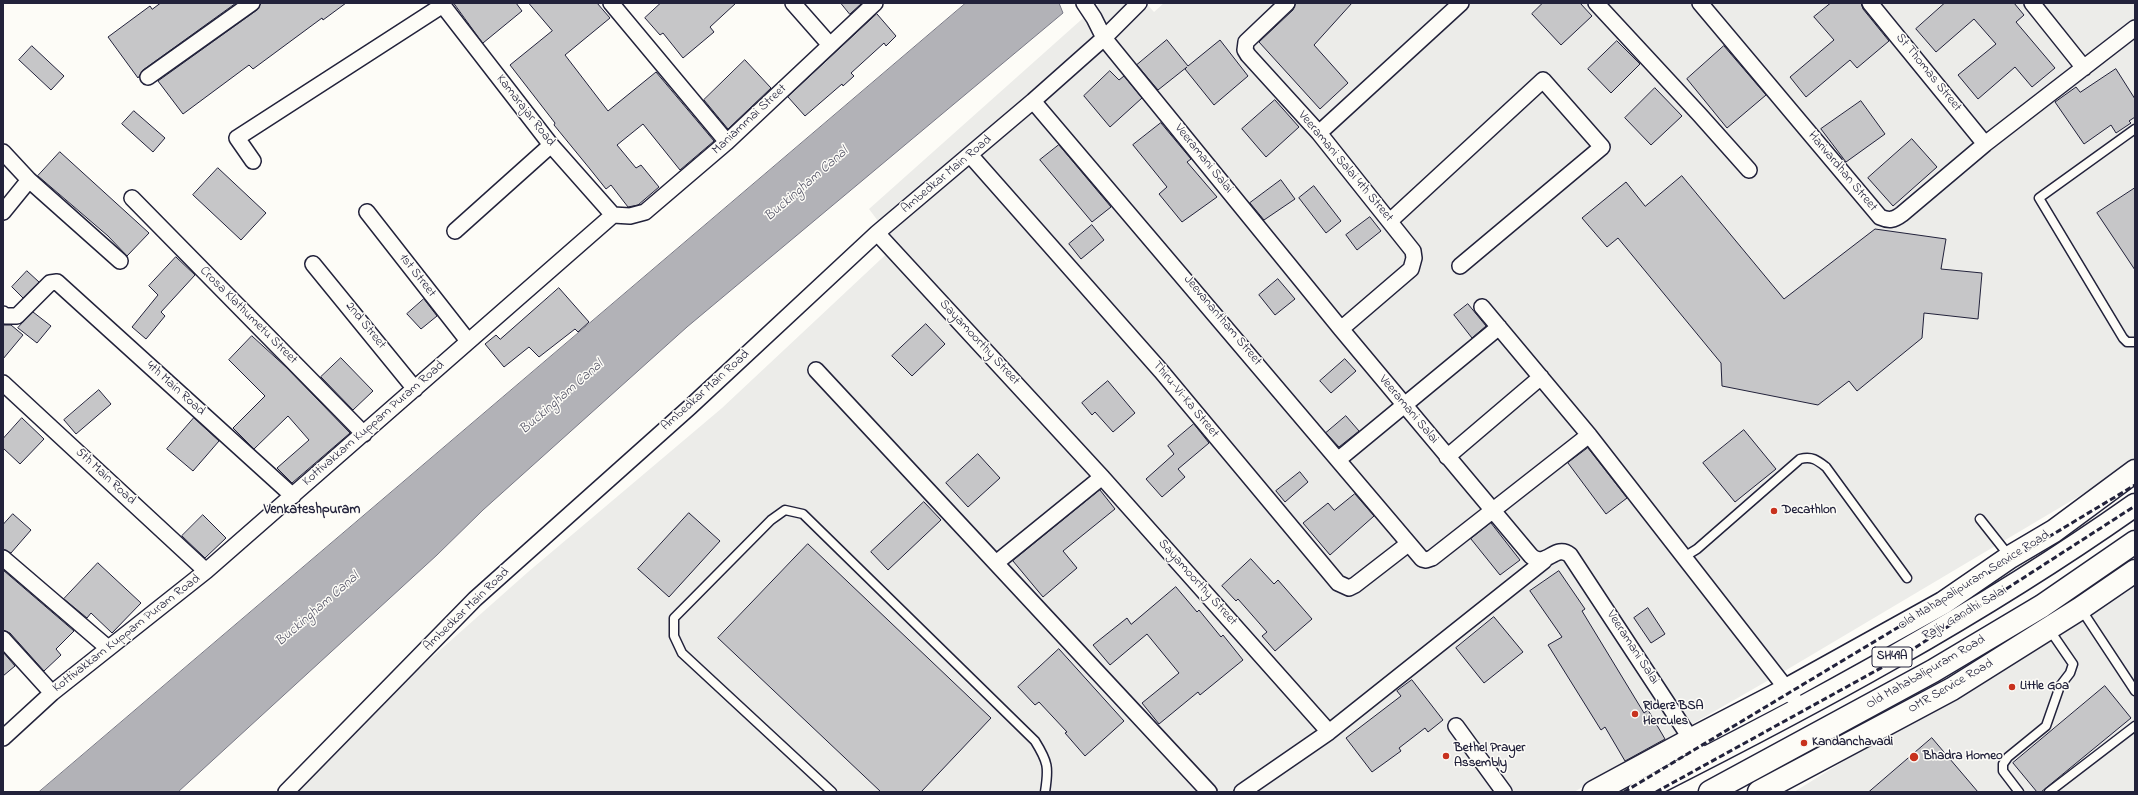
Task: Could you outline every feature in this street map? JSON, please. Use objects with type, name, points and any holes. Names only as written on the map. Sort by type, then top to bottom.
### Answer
[{"type":"street","points":[[148,78],[252,3]]},
{"type":"street","points":[[612,3],[727,142]]},
{"type":"street","points":[[793,3],[830,45]]},
{"type":"street","name":"Maniammai Street","points":[[613,215],[630,216],[645,212],[727,142],[875,3]]},
{"type":"street","name":"Veeramani Salai","points":[[1084,3],[1094,18],[1104,38],[1340,329],[1531,556],[1538,561],[1544,561],[1559,551],[1565,551],[1570,555],[1704,759]]},
{"type":"street","name":"Ambedkar Main Road","points":[[286,792],[475,600],[690,407],[877,233],[971,156],[1104,38],[1139,3]]},
{"type":"street","name":"Veeramani Salai 4th Street","points":[[1287,3],[1246,42],[1246,50],[1248,55],[1319,133],[1413,251],[1413,263],[1411,269],[1340,329]]},
{"type":"street","points":[[1319,133],[1461,3]]},
{"type":"street","points":[[1596,3],[1749,170]]},
{"type":"street","name":"Harivardhan Street","points":[[1700,3],[1880,217],[1887,220],[1899,217],[1985,144],[2135,28]]},
{"type":"street","name":"St Thomas Street","points":[[1870,3],[1985,144]]},
{"type":"street","points":[[2032,3],[2084,68]]},
{"type":"street","points":[[253,161],[237,138],[442,4]]},
{"type":"street","name":"Kamarajar Road","points":[[442,4],[550,144],[613,215]]},
{"type":"street","points":[[1390,221],[1543,80],[1602,147],[1460,266]]},
{"type":"street","name":"Jeevanantham Street","points":[[1033,101],[1339,459],[1422,559],[1429,559],[1589,435]]},
{"type":"street","points":[[456,231],[550,144]]},
{"type":"street","points":[[3,152],[29,180],[120,261]]},
{"type":"street","name":"Thiru-Vi-Ka Street","points":[[971,156],[1161,371],[1338,583],[1349,588],[1356,585],[1408,544]]},
{"type":"street","points":[[3,212],[29,180]]},
{"type":"street","name":"Crosa Klathumetu Street","points":[[132,198],[364,434]]},
{"type":"street","name":"1st Street","points":[[367,212],[468,341]]},
{"type":"street","name":"Kottivakkam Kuppam Puram Road","points":[[3,738],[52,693],[206,571],[416,389],[468,341],[613,215]]},
{"type":"street","name":"Sayamoorthy Street","points":[[877,233],[1102,477],[1329,732]]},
{"type":"street","name":"2nd Street","points":[[313,264],[416,389]]},
{"type":"street","name":"4th Main Road","points":[[3,314],[5,316],[17,316],[50,283],[57,282],[293,496]]},
{"type":"street","points":[[1482,307],[1589,435],[1788,689],[1800,708]]},
{"type":"street","points":[[1339,459],[1499,327]]},
{"type":"street","points":[[816,370],[1209,792]]},
{"type":"street","points":[[1447,457],[1541,377]]},
{"type":"street","name":"5th Main Road","points":[[3,383],[206,571]]},
{"type":"street","name":"Old Mahapalipuram Service Road","points":[[1594,792],[1788,689],[1943,603],[2010,558],[2054,532],[2135,471]]},
{"type":"street","points":[[996,563],[1102,477]]},
{"type":"street","name":"Rajiv Gandhi Salai","points":[[1639,792],[1800,708],[1986,603],[2135,505]]},
{"type":"street","name":"Old Mahabalipuram Road","points":[[1710,792],[1933,671],[2029,614],[2135,542]]},
{"type":"street","points":[[3,558],[108,648]]},
{"type":"street","points":[[1242,792],[1329,732],[1544,561]]},
{"type":"street","name":"OMR Service Road","points":[[1765,791],[1952,689],[2049,629],[2135,571]]},
{"type":"street","points":[[3,639],[52,693]]},
{"type":"street","points":[[1456,726],[1504,792]]},
{"type":"street","points":[[1755,768],[1765,791]]},
{"type":"lane","points":[[2135,129],[2039,198],[2123,338],[2127,342],[2135,342]]},
{"type":"lane","points":[[1684,557],[1697,549],[1800,459],[1808,457],[1817,460],[1826,467],[1907,578]]},
{"type":"lane","points":[[832,792],[682,653],[674,636],[674,618],[771,520],[785,510],[803,514],[1035,741],[1046,758],[1047,776],[1045,792]]},
{"type":"lane","points":[[1980,519],[2010,558]]},
{"type":"lane","points":[[2081,608],[2135,691]]},
{"type":"lane","points":[[2019,792],[2003,771],[2003,764],[2008,757],[2046,726],[2060,686],[2070,673],[2074,664],[2049,629]]},
{"type":"lane","points":[[2049,792],[2135,726]]},
{"type":"shaded area","points":[[1100,3],[1146,3],[1154,12],[1164,3],[2135,3],[2135,463],[1788,669],[1574,792],[280,792],[528,572],[722,408],[896,245],[869,209]]},
{"type":"shaded area","points":[[2135,580],[2135,792],[1794,792]]},
{"type":"water","name":"Buckingham Canal","points":[[966,3],[1059,3],[1063,13],[687,327],[483,510],[437,555],[178,792],[39,792]]},
{"type":"building","points":[[161,3],[236,3],[143,70],[138,78],[108,37],[150,6],[152,9]]},
{"type":"building","points":[[261,3],[346,3],[323,20],[322,18],[253,69],[249,65],[183,114],[158,81],[257,10]]},
{"type":"building","points":[[454,3],[516,3],[522,11],[483,43]]},
{"type":"building","points":[[529,3],[597,3],[610,18],[565,55],[608,111],[656,72],[714,141],[680,170],[643,124],[617,145],[636,168],[641,165],[659,187],[638,205],[628,207],[611,185],[606,189],[554,125],[555,123],[510,65],[552,31]]},
{"type":"building","points":[[661,3],[736,3],[710,27],[714,32],[683,58],[663,33],[660,35],[645,18]]},
{"type":"building","points":[[841,3],[862,3],[850,14]]},
{"type":"building","points":[[1296,3],[1352,3],[1314,45],[1348,83],[1320,109],[1259,42],[1293,10]]},
{"type":"building","points":[[1543,3],[1580,3],[1592,16],[1561,45],[1532,14]]},
{"type":"building","points":[[1831,3],[1861,3],[1863,9],[1889,41],[1857,68],[1850,60],[1806,97],[1790,77],[1834,40],[1814,17]]},
{"type":"building","points":[[1945,3],[2014,3],[2024,15],[2016,22],[2055,68],[2032,87],[2015,67],[1978,99],[1958,75],[1996,44],[1974,19],[1936,52],[1916,29]]},
{"type":"building","points":[[877,14],[896,36],[886,46],[884,43],[851,73],[854,76],[843,86],[842,84],[805,116],[788,97]]},
{"type":"building","points":[[1167,40],[1188,66],[1220,40],[1248,76],[1214,105],[1185,69],[1187,67],[1158,90],[1137,65]]},
{"type":"building","points":[[1617,41],[1640,64],[1611,93],[1588,69]]},
{"type":"building","points":[[32,46],[64,76],[51,90],[19,60]]},
{"type":"building","points":[[1724,46],[1766,95],[1727,128],[1687,79]]},
{"type":"building","points":[[745,60],[771,88],[728,129],[704,100]]},
{"type":"building","points":[[2116,69],[2135,99],[2135,117],[2129,121],[2131,123],[2116,133],[2111,125],[2084,144],[2055,102],[2076,87],[2080,92]]},
{"type":"building","points":[[1110,71],[1119,80],[1124,76],[1142,98],[1110,127],[1084,96]]},
{"type":"building","points":[[1655,88],[1682,116],[1651,145],[1625,118]]},
{"type":"building","points":[[1275,100],[1299,127],[1266,157],[1242,129]]},
{"type":"building","points":[[1861,101],[1885,134],[1846,162],[1821,129]]},
{"type":"building","points":[[134,111],[165,138],[153,152],[122,124]]},
{"type":"building","points":[[1161,123],[1191,159],[1187,162],[1217,197],[1182,222],[1159,194],[1167,187],[1133,145]]},
{"type":"building","points":[[1912,139],[1937,167],[1893,206],[1868,178]]},
{"type":"building","points":[[1059,145],[1111,207],[1092,222],[1040,160]]},
{"type":"building","points":[[60,152],[149,233],[127,256],[108,236],[38,176]]},
{"type":"building","points":[[218,168],[266,213],[241,240],[193,195]]},
{"type":"building","points":[[1682,176],[1784,299],[1875,229],[1946,239],[1941,269],[1982,273],[1978,319],[1924,313],[1922,338],[1857,391],[1849,381],[1818,405],[1722,386],[1721,363],[1618,238],[1607,247],[1582,218],[1626,182],[1645,206]]},
{"type":"building","points":[[1281,180],[1295,199],[1264,220],[1250,203]]},
{"type":"building","points":[[1314,186],[1341,221],[1326,233],[1299,198]]},
{"type":"building","points":[[2135,188],[2135,270],[2097,213]]},
{"type":"building","points":[[1370,217],[1381,231],[1357,250],[1346,235]]},
{"type":"building","points":[[1092,225],[1104,240],[1081,259],[1069,244]]},
{"type":"building","points":[[176,257],[195,275],[161,312],[165,316],[146,339],[132,327],[158,295],[149,286]]},
{"type":"building","points":[[27,271],[39,282],[23,298],[12,287]]},
{"type":"building","points":[[1278,279],[1295,299],[1275,315],[1259,295]]},
{"type":"building","points":[[559,288],[589,322],[578,332],[575,329],[539,357],[529,347],[504,367],[485,344],[496,335],[500,339]]},
{"type":"building","points":[[424,299],[437,316],[421,329],[407,314]]},
{"type":"building","points":[[1468,304],[1486,326],[1472,338],[1454,315]]},
{"type":"building","points":[[33,312],[51,326],[37,343],[18,328]]},
{"type":"building","points":[[926,324],[945,344],[912,376],[892,356]]},
{"type":"building","points":[[3,325],[11,325],[23,335],[3,359]]},
{"type":"building","points":[[252,336],[287,368],[350,433],[292,483],[277,468],[309,440],[288,416],[254,449],[233,428],[265,396],[229,360]]},
{"type":"building","points":[[341,358],[373,391],[353,410],[321,377]]},
{"type":"building","points":[[1345,359],[1356,371],[1331,393],[1320,381]]},
{"type":"building","points":[[1108,381],[1135,413],[1113,432],[1095,412],[1092,415],[1082,403]]},
{"type":"building","points":[[99,390],[111,404],[76,434],[64,420]]},
{"type":"building","points":[[1346,416],[1359,431],[1339,447],[1326,433]]},
{"type":"building","points":[[22,418],[44,439],[20,464],[3,448],[3,439]]},
{"type":"building","points":[[194,418],[219,441],[193,471],[167,449]]},
{"type":"building","points":[[1194,424],[1209,443],[1178,469],[1185,477],[1162,497],[1146,479],[1174,454],[1168,446]]},
{"type":"building","points":[[1744,430],[1776,469],[1735,502],[1703,463]]},
{"type":"building","points":[[1588,448],[1627,498],[1606,514],[1568,463]]},
{"type":"building","points":[[978,454],[1000,478],[968,507],[946,483]]},
{"type":"building","points":[[1300,472],[1308,482],[1285,502],[1276,491]]},
{"type":"building","points":[[1100,490],[1115,509],[1063,551],[1077,568],[1043,597],[1013,561]]},
{"type":"building","points":[[1355,494],[1374,516],[1330,555],[1303,523],[1328,503],[1334,510]]},
{"type":"building","points":[[924,502],[941,520],[888,570],[871,552]]},
{"type":"building","points":[[689,513],[720,541],[669,597],[638,569]]},
{"type":"building","points":[[13,514],[31,530],[11,553],[3,549],[3,525]]},
{"type":"building","points":[[203,515],[226,538],[205,558],[182,536]]},
{"type":"building","points":[[1491,523],[1520,560],[1500,575],[1471,539]]},
{"type":"building","points":[[808,544],[991,718],[921,792],[881,792],[718,638]]},
{"type":"building","points":[[1251,559],[1274,584],[1278,580],[1312,619],[1275,651],[1262,636],[1267,632],[1238,599],[1236,601],[1222,586]]},
{"type":"building","points":[[98,563],[141,603],[112,633],[91,613],[87,618],[64,599]]},
{"type":"building","points":[[3,570],[74,631],[56,649],[61,655],[44,671],[10,633],[3,630]]},
{"type":"building","points":[[1559,571],[1585,609],[1582,611],[1644,713],[1648,710],[1665,739],[1625,761],[1605,727],[1601,730],[1548,645],[1562,637],[1530,591]]},
{"type":"building","points":[[1176,587],[1197,612],[1199,610],[1221,637],[1223,635],[1243,660],[1200,695],[1198,692],[1159,724],[1142,703],[1179,673],[1147,634],[1110,665],[1093,645],[1127,618],[1131,624]]},
{"type":"building","points":[[1648,608],[1665,634],[1651,643],[1634,618]]},
{"type":"building","points":[[1494,617],[1523,652],[1484,683],[1456,648]]},
{"type":"building","points":[[1059,649],[1124,721],[1085,756],[1065,733],[1067,732],[1039,702],[1035,705],[1018,687]]},
{"type":"building","points":[[3,652],[15,666],[3,676]]},
{"type":"building","points":[[1412,680],[1443,720],[1428,732],[1425,728],[1399,748],[1401,751],[1372,772],[1346,738],[1401,696],[1397,691]]},
{"type":"building","points":[[2105,686],[2131,718],[2041,792],[2037,792],[2013,763]]},
{"type":"building","points":[[1932,738],[1978,792],[1869,792]]},
{"type":"railway","points":[[1624,792],[2135,485]]},
{"type":"railway","points":[[1656,792],[1899,658],[2135,506]]},
{"type":"place","name":"Decathlon","points":[[1774,511]]},
{"type":"place","name":"Little Goa","points":[[2012,687]]},
{"type":"place","name":"Riderz BSA Hercules","points":[[1635,714]]},
{"type":"place","name":"Kandanchavadi","points":[[1804,743]]},
{"type":"place","name":"Bethel Prayer Assembly","points":[[1446,756]]},
{"type":"place","name":"Bhadra Homeo","points":[[1914,757]]},
{"type":"district","name":"Venkateshpuram","points":[[312,511]]}]
